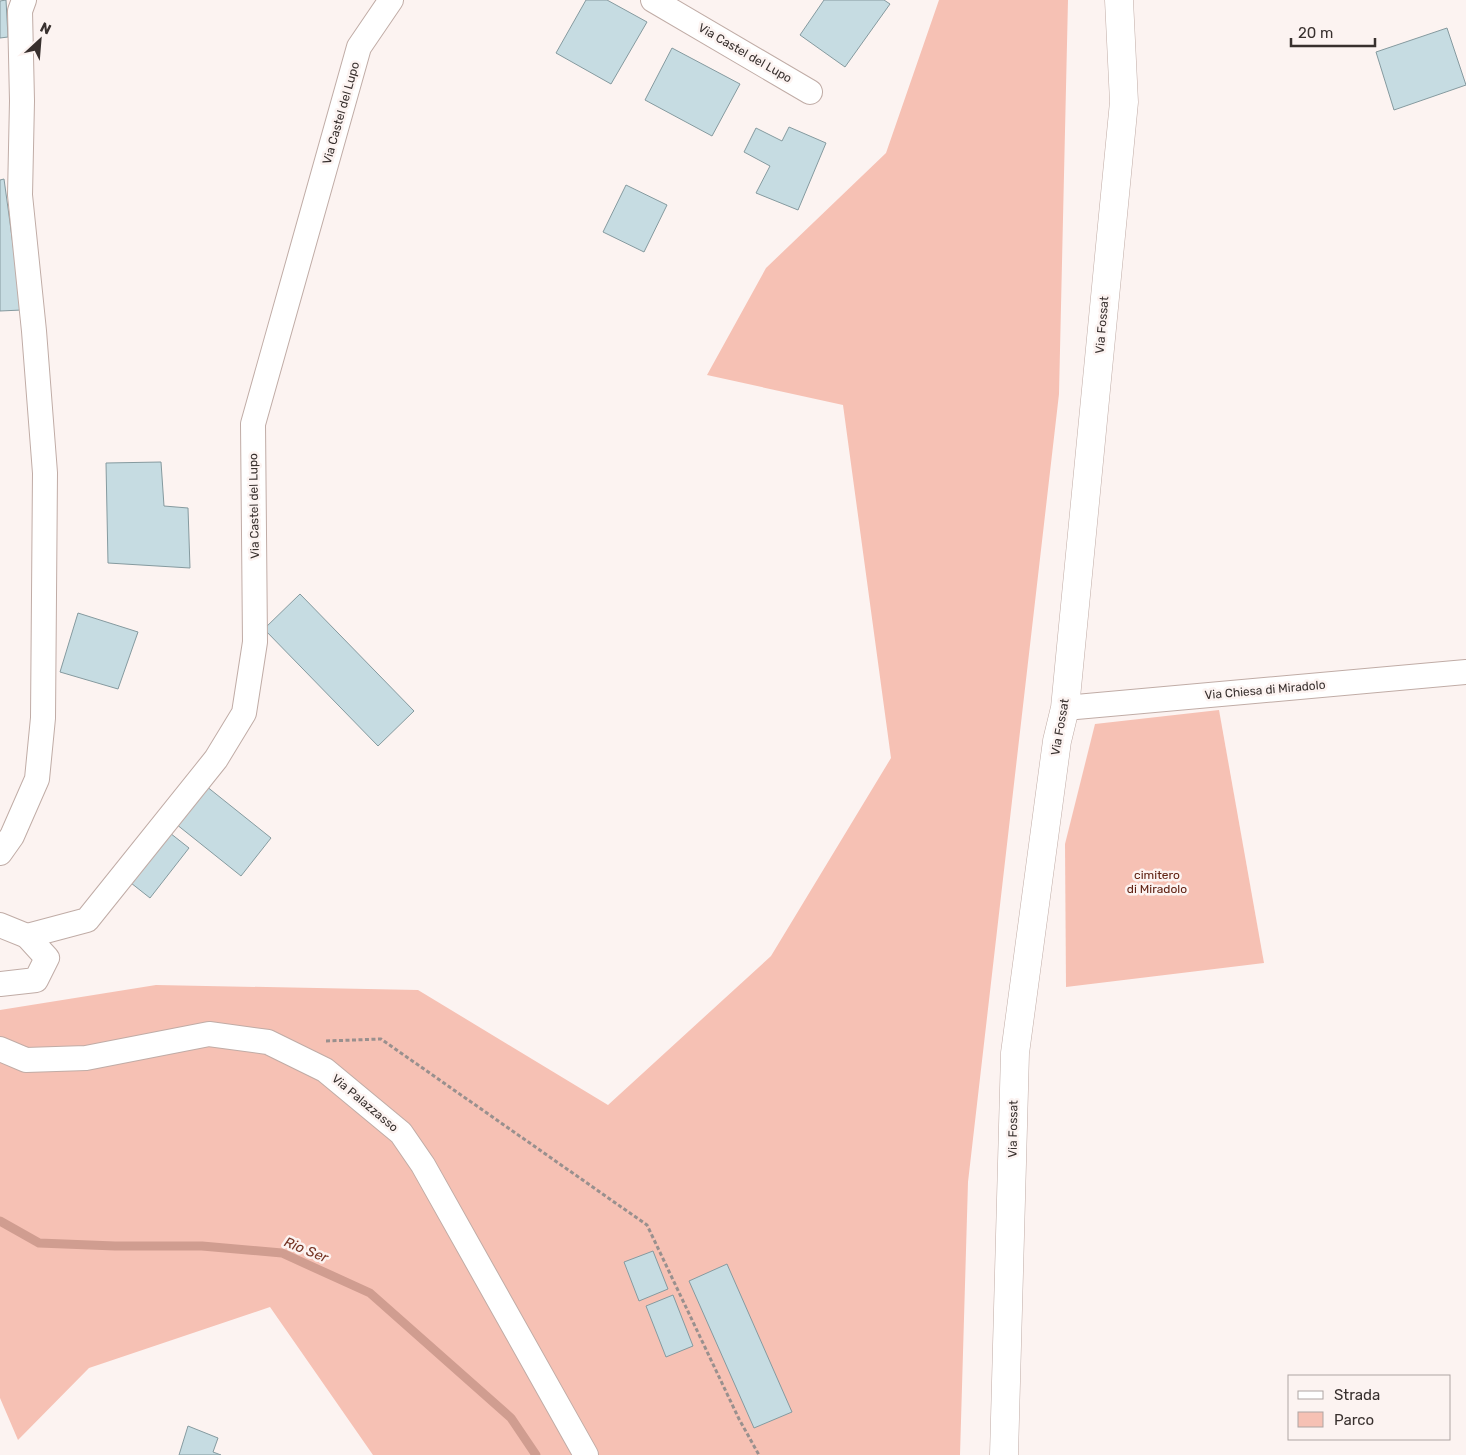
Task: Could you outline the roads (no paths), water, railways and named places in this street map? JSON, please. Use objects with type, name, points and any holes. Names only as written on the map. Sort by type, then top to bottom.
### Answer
[{"type":"street","points":[[0,853],[12,836],[37,779],[43,718],[44,473],[34,331],[20,195],[22,101],[20,11],[24,0]]},
{"type":"street","name":"Via Castel del Lupo","points":[[27,936],[86,920],[216,759],[244,714],[256,642],[253,424],[359,48],[392,0]]},
{"type":"street","name":"Via Castel del Lupo","points":[[653,0],[810,92]]},
{"type":"street","name":"Via Fossat","points":[[1004,1455],[1015,1053],[1057,741],[1065,708],[1124,102],[1119,0]]},
{"type":"street","name":"Via Chiesa di Miradolo","points":[[1065,708],[1466,672]]},
{"type":"street","points":[[0,925],[27,936],[47,958],[36,980],[0,984]]},
{"type":"street","name":"Via Palazzasso","points":[[0,1049],[26,1060],[86,1058],[209,1034],[268,1042],[325,1070],[401,1133],[423,1165],[586,1455]]},
{"type":"waterway","name":"Rio Ser","points":[[0,1221],[39,1243],[115,1246],[202,1246],[282,1253],[370,1293],[511,1418],[536,1455]]},
{"type":"park label","name":"cimitero di Miradolo","points":[[1157,882]]}]
